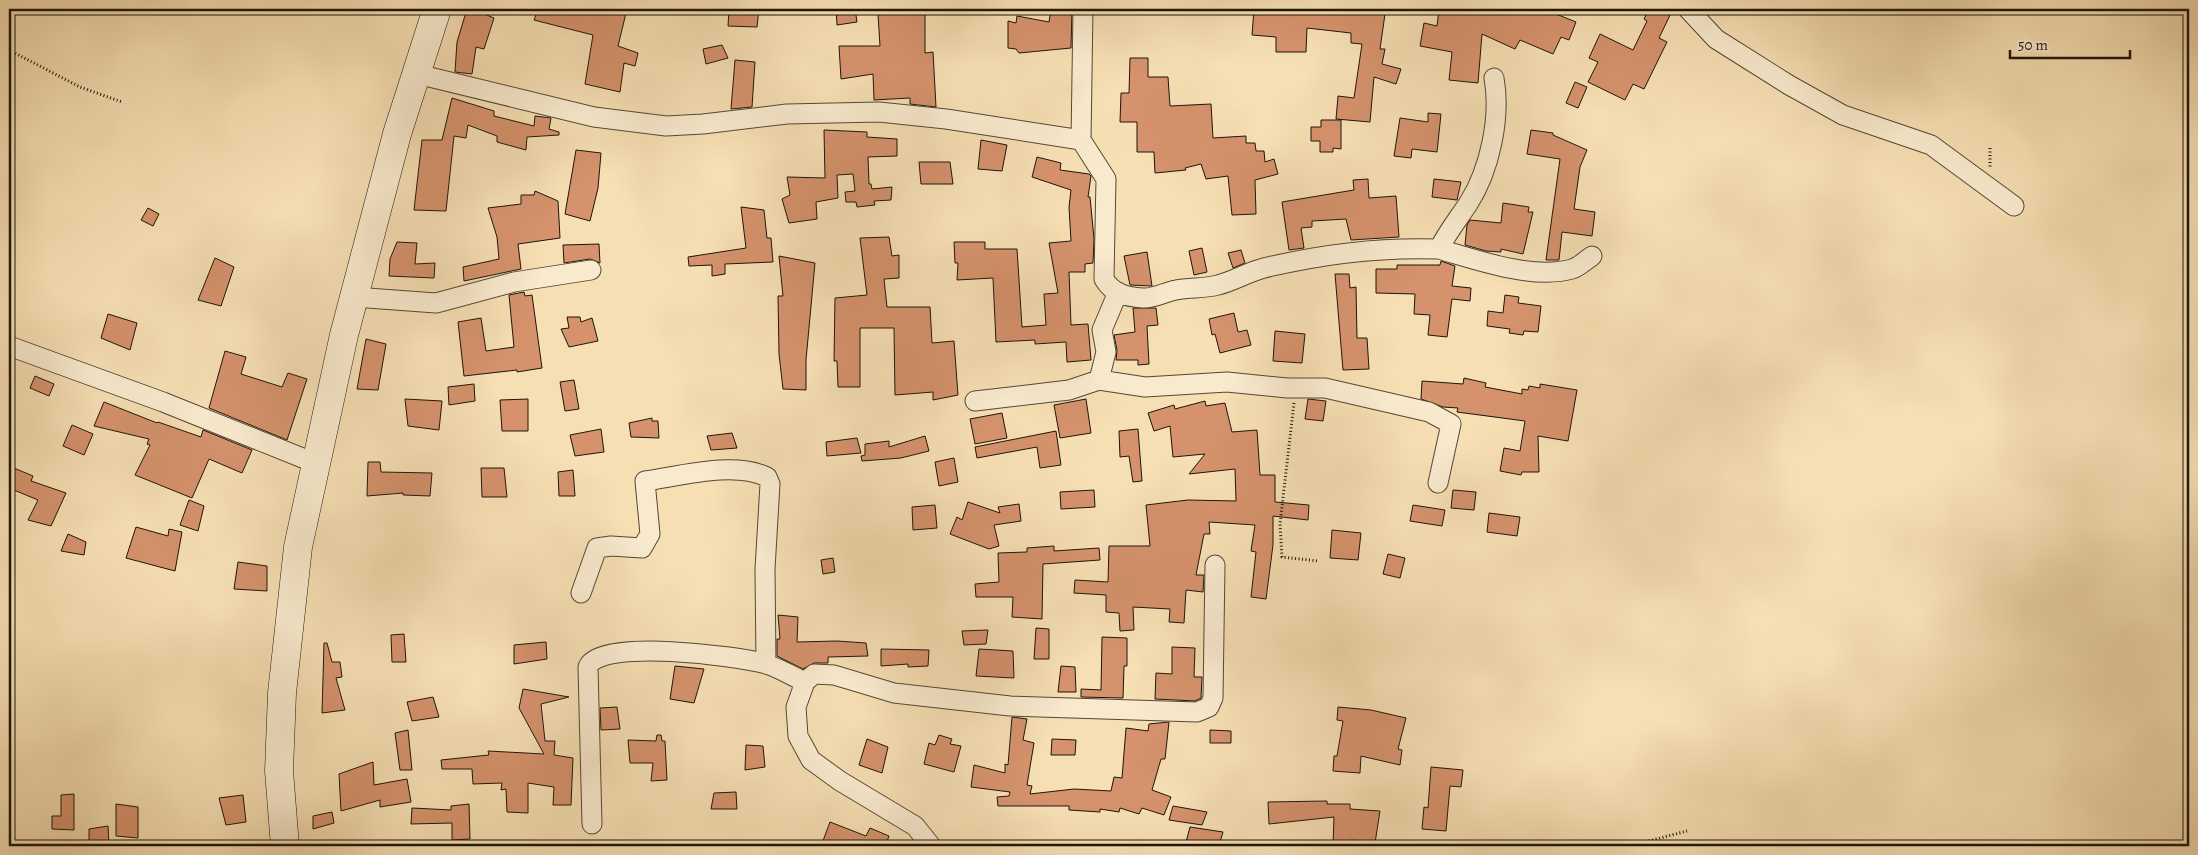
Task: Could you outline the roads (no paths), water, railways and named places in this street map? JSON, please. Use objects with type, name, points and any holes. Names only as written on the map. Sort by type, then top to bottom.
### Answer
[{"type":"street","points":[[285,846],[279,771],[282,693],[298,547],[315,463],[354,297],[397,134],[437,9]]},
{"type":"street","points":[[1083,9],[1081,140],[1106,179],[1104,279],[1109,288],[1144,298],[1177,290],[1217,285],[1262,269],[1303,260],[1352,252],[1403,248],[1439,249],[1497,266],[1535,271],[1573,269],[1592,256]]},
{"type":"street","points":[[1688,9],[1716,39],[1789,85],[1843,115],[1930,145],[2014,206]]},
{"type":"street","points":[[417,74],[594,116],[666,126],[703,124],[788,114],[879,112],[946,119],[1081,140]]},
{"type":"street","points":[[1439,249],[1448,230],[1468,203],[1482,174],[1491,146],[1496,94],[1494,78]]},
{"type":"street","points":[[354,297],[436,303],[514,282],[591,270]]},
{"type":"street","points":[[1098,380],[1106,352],[1102,330],[1118,292]]},
{"type":"street","points":[[9,346],[162,402],[315,463]]},
{"type":"street","points":[[975,401],[1069,390],[1098,380],[1144,387],[1227,382],[1296,388],[1325,388],[1429,412],[1451,424],[1438,483]]},
{"type":"street","points":[[581,593],[597,548],[611,546],[642,548],[650,534],[644,481],[730,470],[747,470],[759,473],[767,477],[770,484],[765,569],[766,664]]},
{"type":"street","points":[[931,846],[915,826],[840,782],[811,760],[798,736],[796,707],[805,682],[814,674],[834,675],[894,693],[1010,706],[1197,712],[1209,707],[1213,698],[1215,564]]},
{"type":"street","points":[[592,824],[588,748],[591,723],[588,666],[590,661],[605,654],[661,651],[704,653],[766,664],[805,682]]}]
